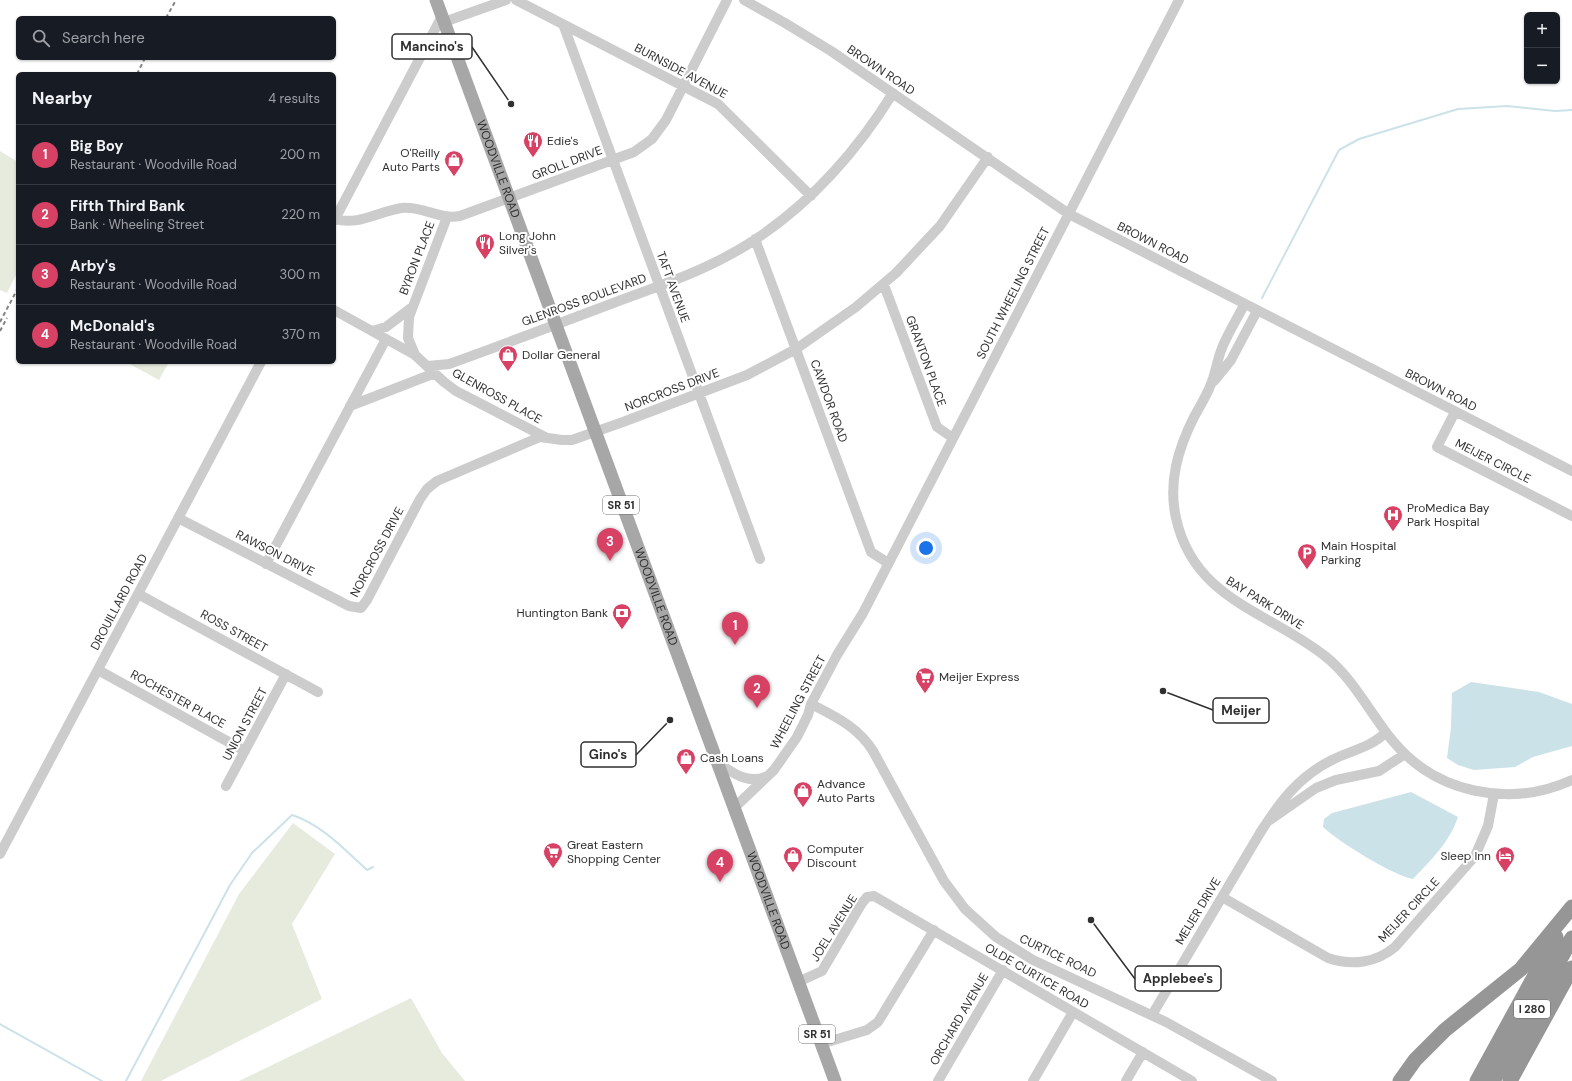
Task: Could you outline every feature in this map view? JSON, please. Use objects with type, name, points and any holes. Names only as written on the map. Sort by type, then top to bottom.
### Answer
[{"type":"highway","points":[[1400,1081],[1415,1060],[1445,1030],[1521,969],[1572,908]]},
{"type":"highway","points":[[1477,1081],[1572,908]]},
{"type":"highway","name":"I 280","points":[[1493,1081],[1572,938]]},
{"type":"highway","name":"I 280","points":[[1510,1081],[1572,968]]},
{"type":"main road","name":"WOODVILLE ROAD","points":[[436,0],[835,1081]]},
{"type":"street","points":[[336,218],[443,19],[506,0]]},
{"type":"street","name":"BURNSIDE AVENUE","points":[[516,0],[721,106],[811,196]]},
{"type":"street","name":"GROLL DRIVE","points":[[336,220],[353,221],[396,209],[413,208],[447,217],[460,216],[510,199],[634,152],[652,139],[666,120],[727,0]]},
{"type":"street","name":"BROWN ROAD","points":[[744,0],[812,39],[894,93],[1069,214],[1572,472]]},
{"type":"street","name":"SOUTH WHEELING STREET","points":[[871,598],[1179,0]]},
{"type":"street","name":"TAFT AVENUE","points":[[563,24],[760,559]]},
{"type":"street","name":"GLENROSS BOULEVARD","points":[[431,370],[659,286],[710,265],[755,239],[811,196],[855,148],[894,93]]},
{"type":"street","name":"NORCROSS DRIVE","points":[[360,608],[367,600],[420,499],[437,481],[529,440],[545,437],[567,441],[699,394],[747,375],[796,349],[844,316],[884,285],[940,226],[988,158]]},
{"type":"street","name":"BYRON PLACE","points":[[415,355],[408,329],[411,308],[447,217]]},
{"type":"street","name":"CAWDOR ROAD","points":[[755,239],[871,552],[888,563]]},
{"type":"street","name":"GRANTON PLACE","points":[[884,285],[937,427],[953,438]]},
{"type":"street","name":"BAY PARK DRIVE","points":[[1244,305],[1222,346],[1211,384],[1184,439],[1174,474],[1173,493],[1176,516],[1185,545],[1202,572],[1219,590],[1238,604],[1316,650],[1333,663],[1348,680],[1386,732],[1405,754],[1429,773],[1448,783],[1470,790],[1494,794]]},
{"type":"street","name":"BYRON PLACE","points":[[372,331],[386,328],[411,308]]},
{"type":"street","points":[[336,311],[415,355],[431,370]]},
{"type":"street","name":"BAY PARK DRIVE","points":[[1211,384],[1231,360],[1256,311]]},
{"type":"street","points":[[266,564],[386,339]]},
{"type":"street","name":"DROUILLARD ROAD","points":[[0,854],[260,364]]},
{"type":"street","name":"GLENROSS PLACE","points":[[350,406],[431,370],[456,391],[545,437]]},
{"type":"street","name":"MEIJER CIRCLE","points":[[1455,412],[1437,447],[1572,516]]},
{"type":"street","name":"RAWSON DRIVE","points":[[178,518],[349,606],[360,608]]},
{"type":"street","name":"ROSS STREET","points":[[138,594],[318,692]]},
{"type":"street","name":"WHEELING STREET","points":[[735,807],[770,774],[797,737],[808,715],[811,704],[871,598]]},
{"type":"street","name":"ROCHESTER PLACE","points":[[98,670],[245,751]]},
{"type":"street","name":"UNION STREET","points":[[226,786],[286,674]]},
{"type":"street","name":"CURTICE ROAD","points":[[811,704],[846,722],[864,738],[873,751],[936,868],[958,900],[1003,943],[1033,960],[1152,1015],[1272,1081]]},
{"type":"street","name":"MEIJER DRIVE","points":[[1152,1015],[1266,822],[1285,796],[1311,773],[1332,760],[1371,743],[1386,732]]},
{"type":"street","name":"MEIJER DRIVE","points":[[1266,822],[1316,788],[1336,780],[1379,771],[1405,754]]},
{"type":"street","points":[[717,762],[736,775],[744,778],[760,778],[770,774]]},
{"type":"street","points":[[1494,794],[1509,795],[1535,792],[1555,787],[1572,780]]},
{"type":"street","name":"MEIJER CIRCLE","points":[[1222,897],[1328,958],[1348,962],[1372,960],[1387,953],[1395,947],[1471,862],[1479,851],[1486,833],[1492,812],[1494,794]]},
{"type":"street","name":"JOEL AVENUE","points":[[798,982],[822,971],[857,910],[869,896]]},
{"type":"street","name":"OLDE CURTICE ROAD","points":[[869,896],[878,897],[1192,1081]]},
{"type":"street","points":[[821,1044],[867,1030],[878,1022],[934,930]]},
{"type":"street","name":"ORCHARD AVENUE","points":[[938,1081],[1003,970]]},
{"type":"street","points":[[1033,1081],[1073,1012]]},
{"type":"street","points":[[1126,1081],[1143,1052]]},
{"type":"shaded area","points":[[0,151],[16,161],[16,275],[7,293],[0,290]]},
{"type":"shaded area","points":[[130,364],[168,364],[159,380]]},
{"type":"shaded area","points":[[293,823],[335,854],[292,924],[322,999],[161,1081],[141,1081],[239,894]]},
{"type":"shaded area","points":[[411,998],[442,1053],[465,1081],[239,1081]]},
{"type":"water","points":[[1471,682],[1539,692],[1572,704],[1572,746],[1533,757],[1515,767],[1474,770],[1458,765],[1447,758],[1451,727],[1452,693]]},
{"type":"water","points":[[1411,792],[1458,817],[1445,843],[1413,879],[1392,871],[1366,857],[1323,827],[1324,819],[1332,813]]},
{"type":"waterway","points":[[1262,298],[1339,150],[1359,139],[1458,109],[1507,106],[1555,111],[1572,110]]},
{"type":"waterway","points":[[126,1081],[230,885],[252,853],[292,815],[303,819],[323,831],[367,870],[373,867]]},
{"type":"waterway","points":[[0,1024],[102,1081]]},
{"type":"railway","points":[[167,16],[176,0]]},
{"type":"railway","points":[[138,72],[144,60]]},
{"type":"railway","points":[[0,322],[16,292]]},
{"type":"railway","points":[[0,331],[7,318]]},
{"type":"place","name":"Mancino's","points":[[511,104]]},
{"type":"place","name":"Edie's","points":[[533,158]]},
{"type":"place","name":"O'Reilly Auto Parts","points":[[454,177]]},
{"type":"place","name":"Long John Silver's","points":[[485,260]]},
{"type":"place","name":"Dollar General","points":[[508,372]]},
{"type":"place","name":"ProMedica Bay Park Hospital","points":[[1393,532]]},
{"type":"place","name":"Arby's","points":[[610,561]]},
{"type":"place","name":"Main Hospital Parking","points":[[1307,570]]},
{"type":"place","name":"Huntington Bank","points":[[622,630]]},
{"type":"place","name":"Big Boy","points":[[735,645]]},
{"type":"place","name":"Meijer","points":[[1163,691]]},
{"type":"place","name":"Meijer Express","points":[[925,694]]},
{"type":"place","name":"Fifth Third Bank","points":[[757,708]]},
{"type":"place","name":"Gino's","points":[[670,720]]},
{"type":"place","name":"Cash Loans","points":[[686,775]]},
{"type":"place","name":"Advance Auto Parts","points":[[803,808]]},
{"type":"place","name":"Great Eastern Shopping Center","points":[[553,869]]},
{"type":"place","name":"Computer Discount","points":[[793,873]]},
{"type":"place","name":"Sleep Inn","points":[[1505,873]]},
{"type":"place","name":"McDonald's","points":[[720,882]]},
{"type":"place","name":"Applebee's","points":[[1091,920]]}]
